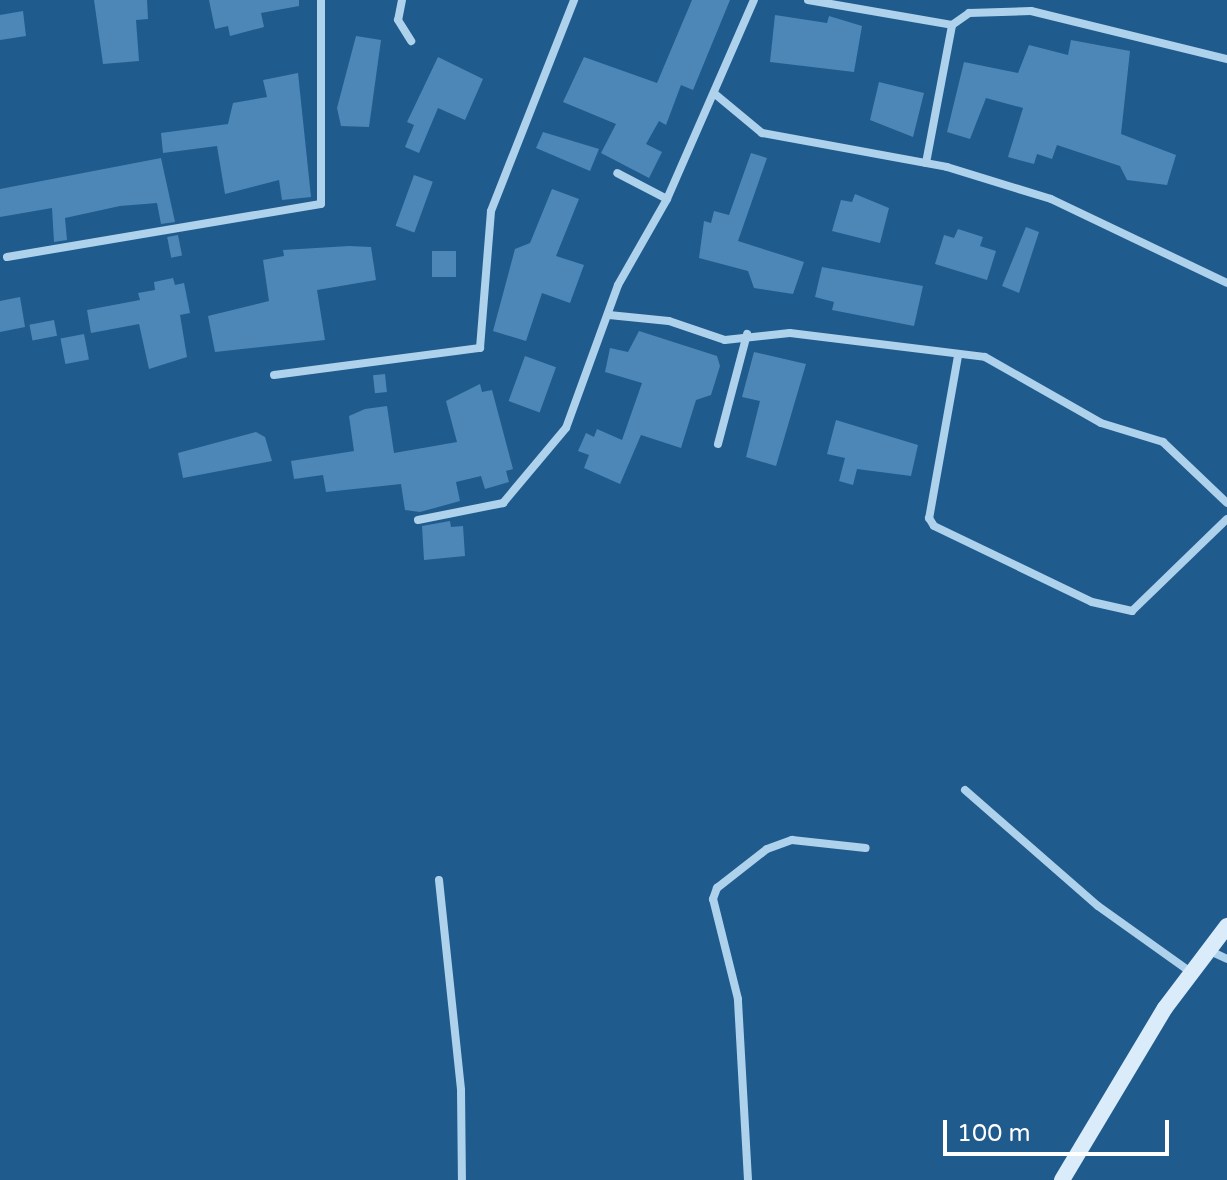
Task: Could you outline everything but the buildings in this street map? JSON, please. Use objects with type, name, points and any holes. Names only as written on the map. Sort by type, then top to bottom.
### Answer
[{"type":"street","points":[[7,257],[321,204],[321,0]]},
{"type":"street","points":[[402,0],[398,20],[411,41]]},
{"type":"street","points":[[274,375],[480,348],[491,211],[574,0]]},
{"type":"street","points":[[418,520],[482,511],[517,493],[569,422],[622,277],[667,199],[754,0]]},
{"type":"street","points":[[808,0],[952,25],[987,9],[1031,11],[1227,59]]},
{"type":"street","points":[[926,163],[952,25]]},
{"type":"street","points":[[715,94],[762,133],[926,163],[1051,199],[1227,283]]},
{"type":"street","points":[[617,173],[667,199]]},
{"type":"street","points":[[609,315],[669,321],[716,339],[747,334],[790,333],[985,357],[1101,423],[1163,442],[1227,503]]},
{"type":"street","points":[[718,444],[747,334]]},
{"type":"street","points":[[958,356],[929,518],[934,526],[1092,602],[1132,611],[1227,519]]},
{"type":"street","points":[[965,790],[1098,906],[1193,974]]},
{"type":"street","points":[[748,1180],[738,999],[713,899],[717,888],[767,849],[792,840],[866,848]]},
{"type":"street","points":[[439,880],[461,1090],[462,1180]]},
{"type":"street","points":[[1062,1180],[1208,950],[1227,926]]},
{"type":"street","points":[[1208,950],[1227,959]]}]
